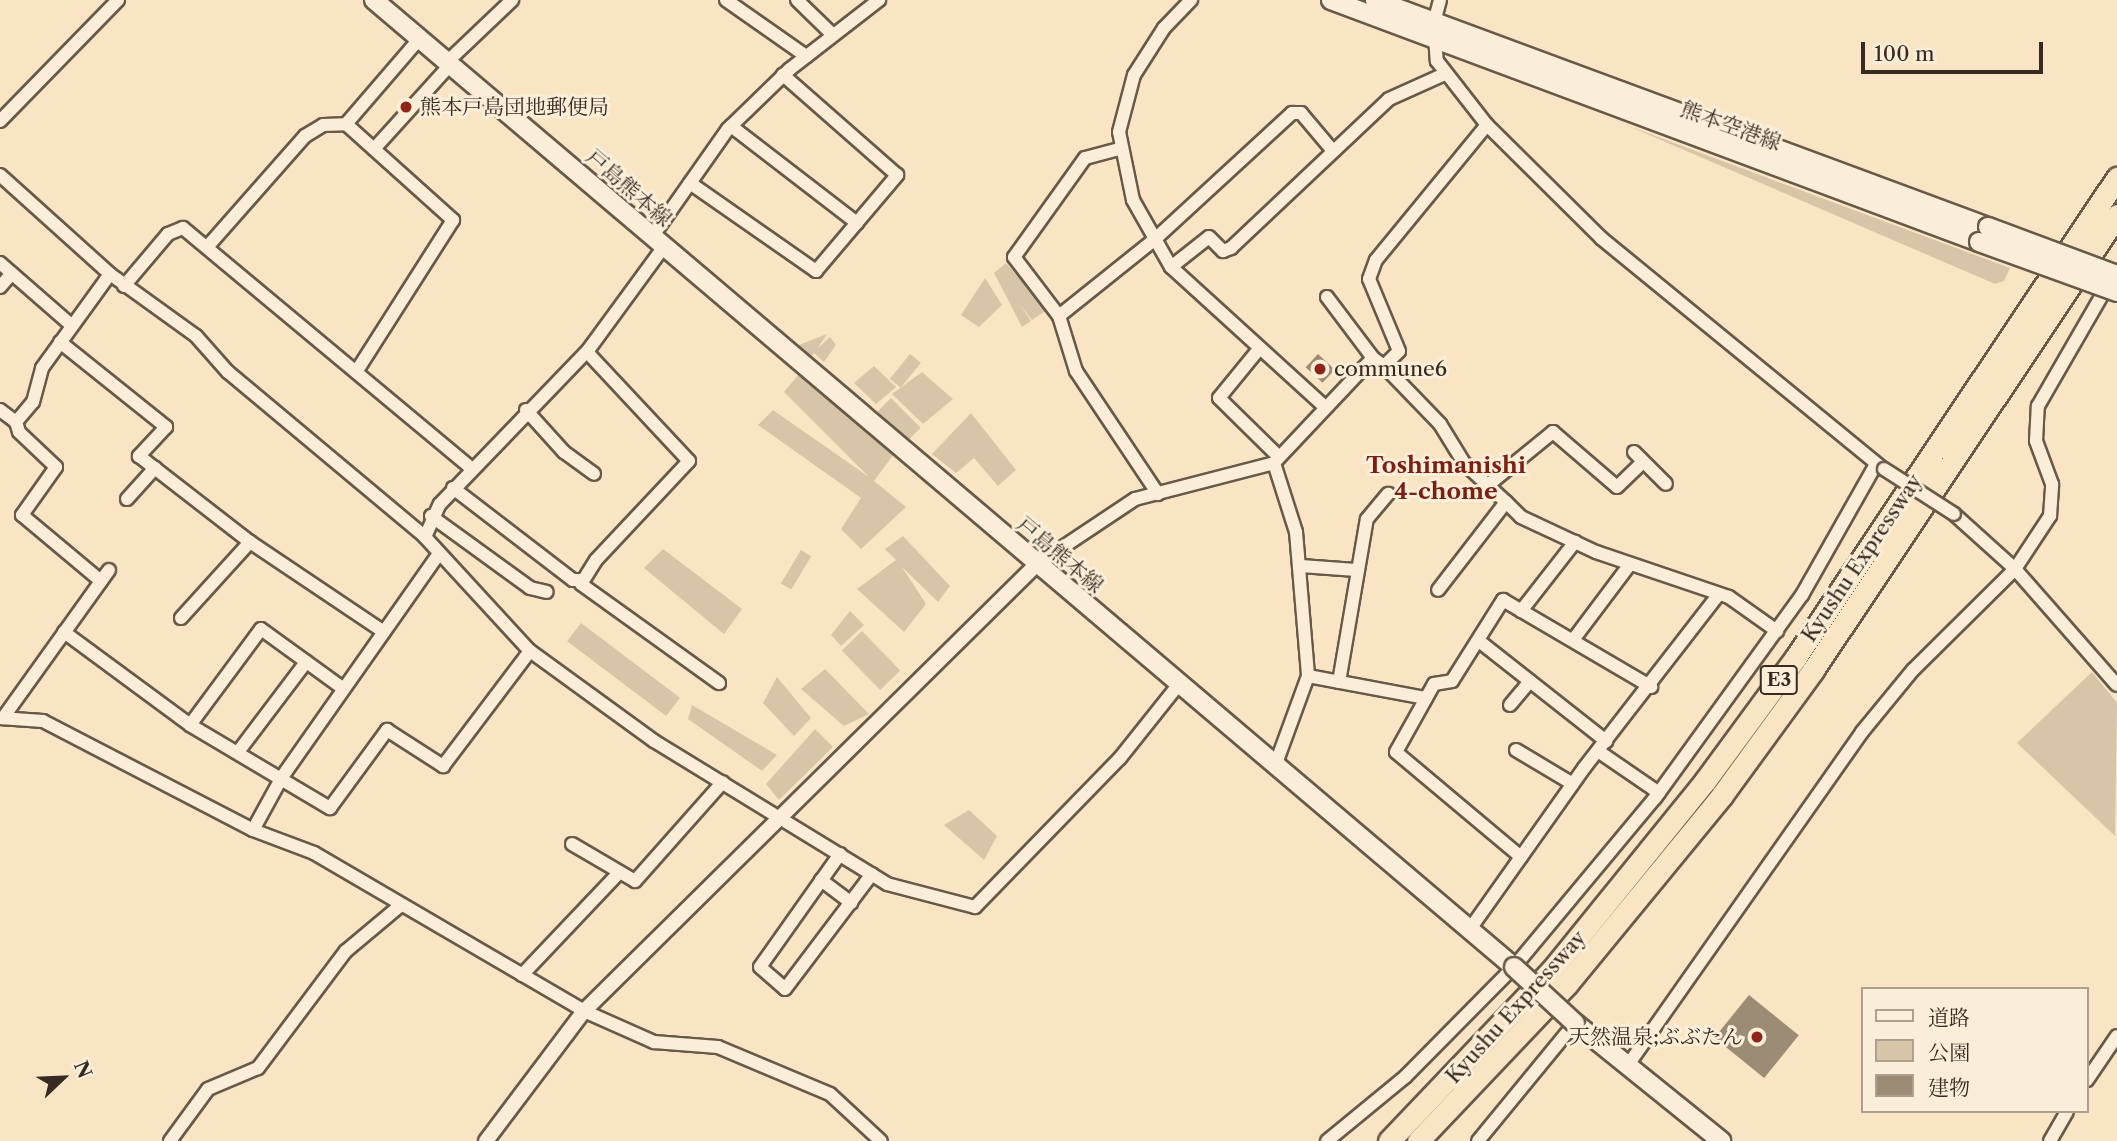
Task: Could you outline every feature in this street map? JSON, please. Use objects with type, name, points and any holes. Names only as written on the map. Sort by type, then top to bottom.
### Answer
[{"type":"highway","name":"Kyushu Expressway","points":[[1389,1141],[1552,970],[1705,781],[1796,657],[2117,178]]},
{"type":"highway","name":"Kyushu Expressway","points":[[1418,1141],[1567,984],[1722,794],[1813,670],[2117,215]]},
{"type":"main road","name":"戸島熊本線","points":[[374,0],[1036,565],[1470,929],[1575,1023],[1721,1141]]},
{"type":"main road","name":"熊本空港線","points":[[1331,0],[1434,30],[1984,235],[2117,292]]},
{"type":"main road","name":"熊本空港線","points":[[1375,0],[1434,30]]},
{"type":"main road","name":"熊本空港線","points":[[1984,235],[2117,273]]},
{"type":"street","points":[[0,121],[118,0]]},
{"type":"street","points":[[374,149],[449,64],[512,0]]},
{"type":"street","points":[[726,0],[806,57]]},
{"type":"street","points":[[797,0],[833,35]]},
{"type":"street","points":[[425,537],[431,516],[453,488],[526,410],[586,352],[658,243],[690,183],[731,126],[783,75],[878,0]]},
{"type":"street","points":[[1191,0],[1164,29],[1131,82],[1120,115],[1119,149],[1133,200],[1171,267],[1325,407]]},
{"type":"street","points":[[1440,0],[1434,30],[1445,74],[1487,125],[1601,238],[1880,466],[1954,514],[2015,569],[2117,685]]},
{"type":"street","points":[[346,124],[419,39]]},
{"type":"street","points":[[1171,267],[1209,237],[1223,251],[1231,248],[1394,96],[1445,74]]},
{"type":"street","points":[[690,183],[816,271],[897,175],[783,75]]},
{"type":"street","points":[[1059,316],[1154,240],[1292,113],[1301,113],[1333,151]]},
{"type":"street","points":[[208,246],[305,135],[323,125],[346,124],[453,220],[453,228],[356,372]]},
{"type":"street","points":[[486,1141],[584,1011],[1036,565],[1135,499],[1276,460],[1325,407],[1378,362],[1399,351],[1369,279],[1376,260],[1487,125]]},
{"type":"street","points":[[731,126],[856,223]]},
{"type":"street","points":[[1119,149],[1085,159],[1014,251],[1016,263],[1059,316],[1076,371],[1158,494]]},
{"type":"street","points":[[0,175],[124,286],[196,337],[228,372],[425,537],[438,555],[530,651],[654,741],[781,816],[887,884],[975,907],[1120,758],[1179,684]]},
{"type":"street","points":[[124,286],[168,234],[183,228],[208,246],[471,468]]},
{"type":"street","points":[[0,263],[71,325]]},
{"type":"street","points":[[0,287],[12,273]]},
{"type":"street","points":[[1628,1065],[1861,732],[1913,670],[2015,569],[2050,516],[2052,498],[2036,441],[2038,406],[2117,273]]},
{"type":"street","points":[[16,422],[33,402],[42,368],[110,274]]},
{"type":"street","points":[[1326,297],[1378,362],[1440,424],[1464,463],[1521,517],[1630,565],[1719,594],[1777,631]]},
{"type":"street","points":[[60,342],[166,427],[139,456],[250,542],[384,632]]},
{"type":"street","points":[[1259,349],[1219,398],[1276,460],[1300,566],[1308,676],[1275,766]]},
{"type":"street","points":[[582,580],[689,461],[586,352]]},
{"type":"street","points":[[0,410],[16,422],[19,432],[56,467],[22,515],[101,581]]},
{"type":"street","points":[[526,410],[564,452],[594,474]]},
{"type":"street","points":[[1488,485],[1553,432],[1617,487],[1642,463]]},
{"type":"street","points":[[1634,452],[1642,463],[1666,484]]},
{"type":"street","points":[[1327,1141],[1405,1077],[1514,967],[1659,793],[1777,631],[1880,466]]},
{"type":"street","points":[[127,499],[155,468]]},
{"type":"street","points":[[453,488],[573,580],[582,580],[719,683]]},
{"type":"street","points":[[1339,682],[1367,519],[1388,494]]},
{"type":"street","points":[[1438,590],[1506,502]]},
{"type":"street","points":[[431,516],[530,588],[547,592]]},
{"type":"street","points":[[181,618],[250,542]]},
{"type":"street","points":[[1521,611],[1575,542]]},
{"type":"street","points":[[253,830],[282,778],[438,555]]},
{"type":"street","points":[[1573,640],[1630,565]]},
{"type":"street","points":[[1300,566],[1357,570]]},
{"type":"street","points":[[1,718],[109,570]]},
{"type":"street","points":[[1470,929],[1573,784],[1651,687],[1719,594]]},
{"type":"street","points":[[1521,857],[1396,752],[1434,684],[1452,681],[1479,641],[1489,616],[1503,600],[1651,687]]},
{"type":"street","points":[[190,725],[261,629],[344,690]]},
{"type":"street","points":[[64,632],[190,725],[330,808],[387,730],[443,766],[530,651]]},
{"type":"street","points":[[1479,641],[1530,681],[1659,793]]},
{"type":"street","points":[[238,752],[306,662]]},
{"type":"street","points":[[1308,676],[1426,698]]},
{"type":"street","points":[[1510,705],[1530,681]]},
{"type":"street","points":[[1,718],[43,721],[79,737],[253,830],[314,853],[584,1011],[654,1042],[718,1047],[765,1063],[830,1094],[881,1141]]},
{"type":"street","points":[[1516,750],[1573,784]]},
{"type":"street","points":[[572,844],[618,874],[635,881],[723,782]]},
{"type":"street","points":[[840,854],[760,967],[785,989],[873,874]]},
{"type":"street","points":[[522,975],[618,874]]},
{"type":"street","points":[[821,880],[851,903]]},
{"type":"street","points":[[170,1141],[208,1090],[258,1068],[346,951],[401,905]]},
{"type":"street","points":[[1478,1141],[1575,1023]]},
{"type":"street","points":[[2089,1077],[2117,1036]]},
{"type":"street","points":[[2050,1141],[2066,1113]]},
{"type":"green space","points":[[1626,125],[2010,268],[2004,281],[1995,284]]},
{"type":"green space","points":[[1006,263],[1047,310],[1032,320],[1020,305],[1031,321],[1022,327],[994,273]]},
{"type":"green space","points":[[985,278],[1002,305],[979,327],[961,315]]},
{"type":"green space","points":[[827,334],[817,349],[830,337],[836,345],[824,362],[814,353],[807,362],[791,348]]},
{"type":"green space","points":[[910,354],[921,363],[901,388],[890,379]]},
{"type":"green space","points":[[874,366],[896,387],[876,404],[854,383]]},
{"type":"green space","points":[[922,372],[953,399],[923,424],[892,394]]},
{"type":"green space","points":[[800,373],[899,447],[874,481],[906,507],[861,549],[841,529],[861,498],[758,425],[773,410],[869,477],[784,392]]},
{"type":"green space","points":[[891,398],[921,428],[907,441],[878,411]]},
{"type":"green space","points":[[971,413],[1016,470],[998,486],[974,458],[956,473],[932,454]]},
{"type":"green space","points":[[903,536],[950,586],[938,602],[902,567],[926,604],[904,632],[857,589],[896,560],[885,549]]},
{"type":"green space","points":[[663,549],[742,609],[724,634],[644,568]]},
{"type":"green space","points":[[801,550],[811,556],[791,590],[781,583]]},
{"type":"green space","points":[[850,611],[864,625],[841,646],[831,635]]},
{"type":"green space","points":[[581,623],[680,698],[666,716],[567,641]]},
{"type":"green space","points":[[862,631],[900,671],[880,690],[842,650]]},
{"type":"green space","points":[[825,669],[869,714],[844,726],[801,689]]},
{"type":"green space","points":[[2092,672],[2117,703],[2115,836],[2017,743]]},
{"type":"green space","points":[[777,677],[811,718],[794,736],[763,703]]},
{"type":"green space","points":[[692,705],[777,755],[762,771],[688,719]]},
{"type":"green space","points":[[815,729],[833,747],[779,800],[766,784]]},
{"type":"green space","points":[[969,810],[997,836],[984,860],[944,825]]},
{"type":"building","name":"commune6","points":[[1318,354],[1335,370],[1323,383],[1306,367]]},
{"type":"building","name":"天然温泉;ぶぶたん","points":[[1749,995],[1799,1035],[1764,1078],[1714,1038]]},
{"type":"place","name":"熊本戸島団地郵便局","points":[[406,107]]},
{"type":"place","name":"commune6","points":[[1320,369]]},
{"type":"place","name":"天然温泉;ぶぶたん","points":[[1757,1037]]},
{"type":"district","name":"Toshimanishi 4-chome","points":[[1446,478]]}]
